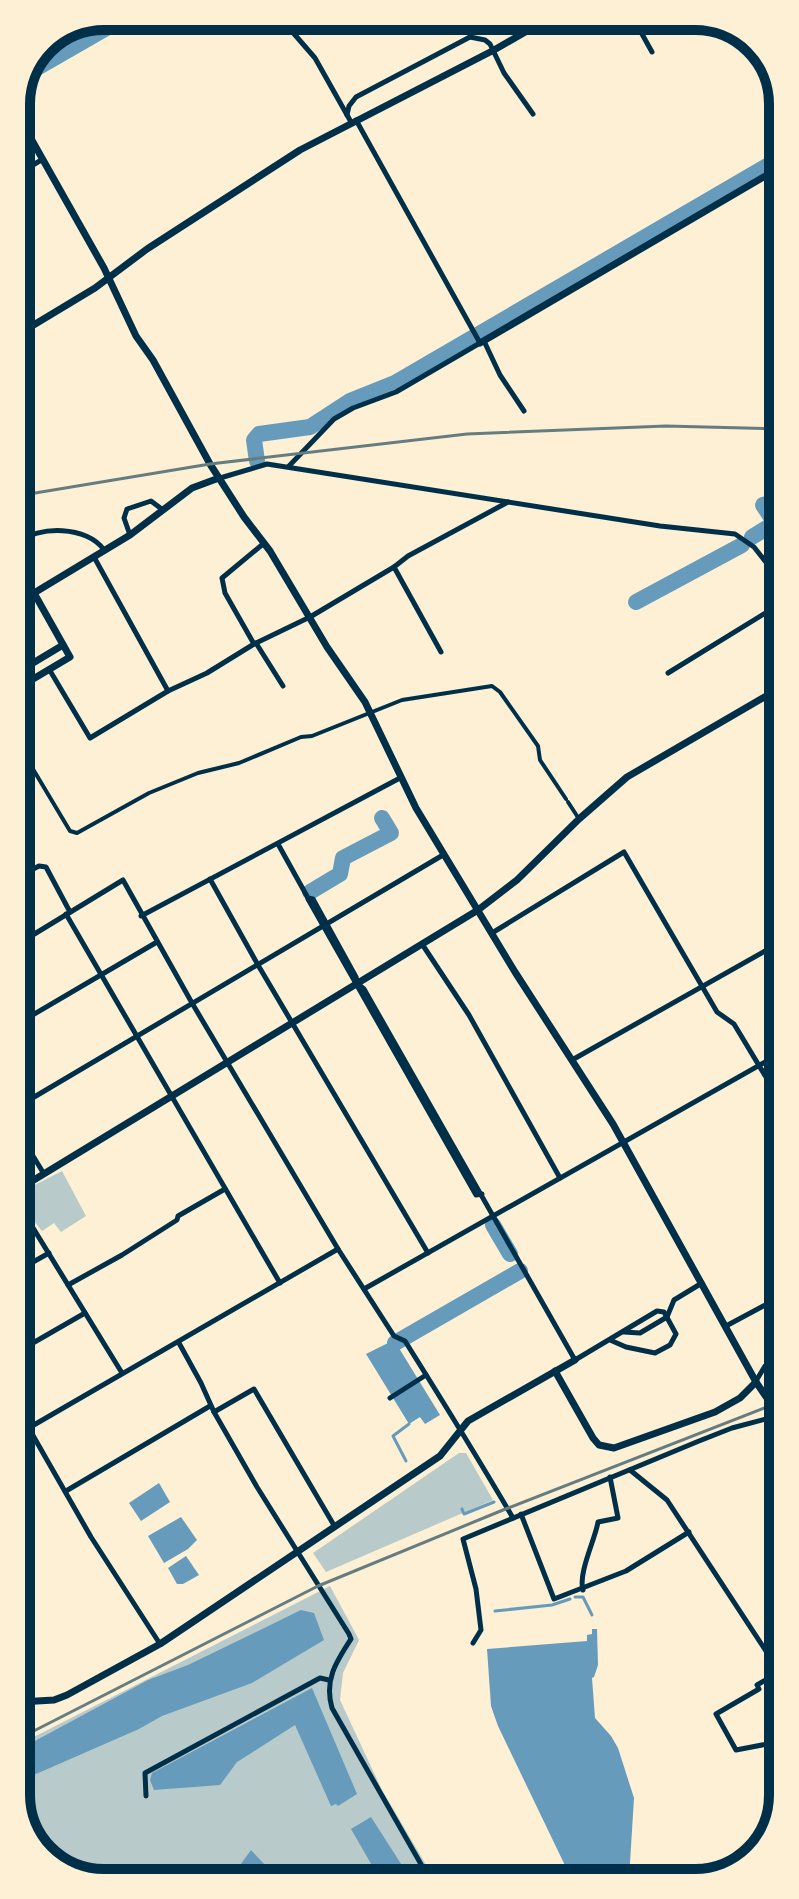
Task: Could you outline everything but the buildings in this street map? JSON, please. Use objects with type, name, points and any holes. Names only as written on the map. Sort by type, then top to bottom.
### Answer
[{"type":"street","points":[[291,30],[315,58],[474,332],[524,411]]},
{"type":"street","points":[[470,37],[471,30]]},
{"type":"street","points":[[30,327],[351,119],[529,30]]},
{"type":"street","points":[[640,30],[652,52]]},
{"type":"street","points":[[351,119],[349,106],[356,97],[470,37],[485,40],[494,50],[504,73],[533,114]]},
{"type":"street","points":[[30,136],[104,268],[136,336],[153,360],[219,478],[370,713],[400,778],[443,855],[624,1144],[769,1402]]},
{"type":"street","points":[[30,167],[43,159]]},
{"type":"street","points":[[288,467],[334,419],[353,408],[396,392],[769,174]]},
{"type":"street","points":[[34,593],[130,535],[192,488],[267,464],[660,526],[735,534],[754,547],[769,566]]},
{"type":"street","points":[[130,535],[124,518],[127,509],[151,501],[163,510]]},
{"type":"street","points":[[49,669],[90,738],[168,691],[310,617],[408,556],[509,502]]},
{"type":"street","points":[[30,536],[81,532],[89,535],[104,550]]},
{"type":"street","points":[[263,544],[222,578],[229,601],[283,686]]},
{"type":"street","points":[[94,556],[168,691]]},
{"type":"street","points":[[394,567],[441,652]]},
{"type":"street","points":[[30,586],[70,657],[30,681]]},
{"type":"street","points":[[668,673],[769,611]]},
{"type":"street","points":[[30,665],[63,645]]},
{"type":"street","points":[[30,764],[70,831],[77,833],[149,793],[198,773],[239,763],[402,700],[492,686],[538,746],[540,760],[579,819]]},
{"type":"street","points":[[30,1182],[478,910],[517,880],[627,777],[769,694]]},
{"type":"street","points":[[141,916],[400,778]]},
{"type":"street","points":[[278,844],[308,898],[313,899],[325,927],[377,1011],[575,1360]]},
{"type":"street","points":[[492,933],[624,852],[717,1012],[734,1024],[769,1083]]},
{"type":"street","points":[[30,1099],[443,855]]},
{"type":"street","points":[[30,871],[39,866],[46,867],[101,973],[280,1283]]},
{"type":"street","points":[[210,879],[428,1253]]},
{"type":"street","points":[[30,937],[123,880],[141,916],[338,1249],[394,1336],[405,1341],[513,1518]]},
{"type":"street","points":[[30,1016],[157,942]]},
{"type":"street","points":[[422,944],[469,1015],[560,1178]]},
{"type":"street","points":[[572,1060],[769,949]]},
{"type":"street","points":[[364,1289],[769,1059]]},
{"type":"street","points":[[30,1151],[44,1174]]},
{"type":"street","points":[[68,1285],[122,1255],[177,1220],[178,1216],[225,1189]]},
{"type":"street","points":[[30,1222],[122,1373]]},
{"type":"street","points":[[30,1426],[338,1249]]},
{"type":"street","points":[[30,1264],[50,1253]]},
{"type":"street","points":[[667,1317],[674,1300],[703,1283]]},
{"type":"street","points":[[726,1326],[769,1303]]},
{"type":"street","points":[[30,1701],[54,1700],[67,1695],[160,1644],[440,1456],[468,1421],[657,1311],[664,1312],[676,1334],[670,1345],[655,1353],[610,1340]]},
{"type":"street","points":[[30,1345],[85,1313]]},
{"type":"street","points":[[179,1343],[212,1409],[351,1639],[339,1655],[329,1680],[332,1708],[424,1869]]},
{"type":"street","points":[[555,1371],[593,1438],[599,1445],[614,1448],[715,1412],[740,1398],[769,1364]]},
{"type":"street","points":[[390,1398],[426,1375]]},
{"type":"street","points":[[66,1491],[212,1409],[254,1389],[336,1527]]},
{"type":"street","points":[[473,1643],[481,1630],[476,1589],[463,1539],[732,1428],[769,1420]]},
{"type":"street","points":[[30,1429],[91,1537],[160,1644]]},
{"type":"street","points":[[629,1470],[667,1500],[769,1655]]},
{"type":"street","points":[[583,1590],[581,1581],[595,1542],[598,1522],[618,1518],[610,1477]]},
{"type":"street","points":[[521,1514],[554,1599],[626,1571],[689,1532]]},
{"type":"street","points":[[146,1796],[145,1773],[320,1678],[329,1680]]},
{"type":"street","points":[[769,1680],[757,1685],[759,1689],[716,1714],[736,1750],[769,1744]]},
{"type":"shaded area","points":[[62,1171],[86,1216],[61,1232],[54,1223],[42,1231],[30,1216],[30,1187]]},
{"type":"shaded area","points":[[459,1453],[466,1453],[493,1500],[326,1572],[313,1553]]},
{"type":"shaded area","points":[[330,1586],[359,1640],[343,1673],[340,1700],[382,1790],[429,1869],[99,1869],[85,1866],[59,1854],[45,1840],[34,1819],[30,1795],[30,1739]]},
{"type":"water","points":[[394,1340],[440,1415],[425,1424],[420,1417],[409,1424],[366,1354]]},
{"type":"water","points":[[159,1483],[170,1502],[141,1521],[129,1503]]},
{"type":"water","points":[[181,1517],[197,1540],[164,1563],[148,1536]]},
{"type":"water","points":[[186,1556],[199,1575],[177,1584],[168,1568]]},
{"type":"water","points":[[301,1610],[314,1613],[324,1640],[252,1683],[162,1716],[30,1777],[30,1744],[148,1680],[188,1665]]},
{"type":"water","points":[[592,1629],[597,1629],[598,1665],[592,1678],[595,1718],[618,1748],[634,1798],[630,1869],[567,1869],[491,1706],[487,1649],[587,1641],[587,1635],[592,1634]]},
{"type":"water","points":[[312,1688],[357,1794],[338,1806],[331,1806],[295,1725],[237,1762],[220,1785],[154,1790],[150,1780],[152,1773]]},
{"type":"water","points":[[371,1817],[404,1869],[374,1869],[351,1829]]},
{"type":"water","points":[[251,1850],[265,1865],[260,1869],[237,1869]]},
{"type":"waterway","points":[[41,66],[103,30]]},
{"type":"waterway","points":[[257,461],[254,440],[259,434],[310,427],[350,401],[395,383],[769,165]]},
{"type":"waterway","points":[[769,503],[763,505],[769,514]]},
{"type":"waterway","points":[[752,537],[769,527]]},
{"type":"waterway","points":[[636,602],[742,545]]},
{"type":"waterway","points":[[310,892],[340,874],[343,858],[391,833],[382,818]]},
{"type":"waterway","points":[[493,1225],[510,1254]]},
{"type":"waterway","points":[[395,1343],[520,1271]]},
{"type":"waterway","points":[[406,1461],[393,1436],[409,1424]]},
{"type":"waterway","points":[[462,1509],[464,1514],[494,1502]]},
{"type":"waterway","points":[[575,1597],[583,1597],[592,1615]]},
{"type":"waterway","points":[[495,1611],[552,1605],[570,1599]]},
{"type":"railway","points":[[30,494],[210,464],[467,434],[666,426],[769,429]]},
{"type":"railway","points":[[30,1733],[318,1586],[769,1406]]}]
